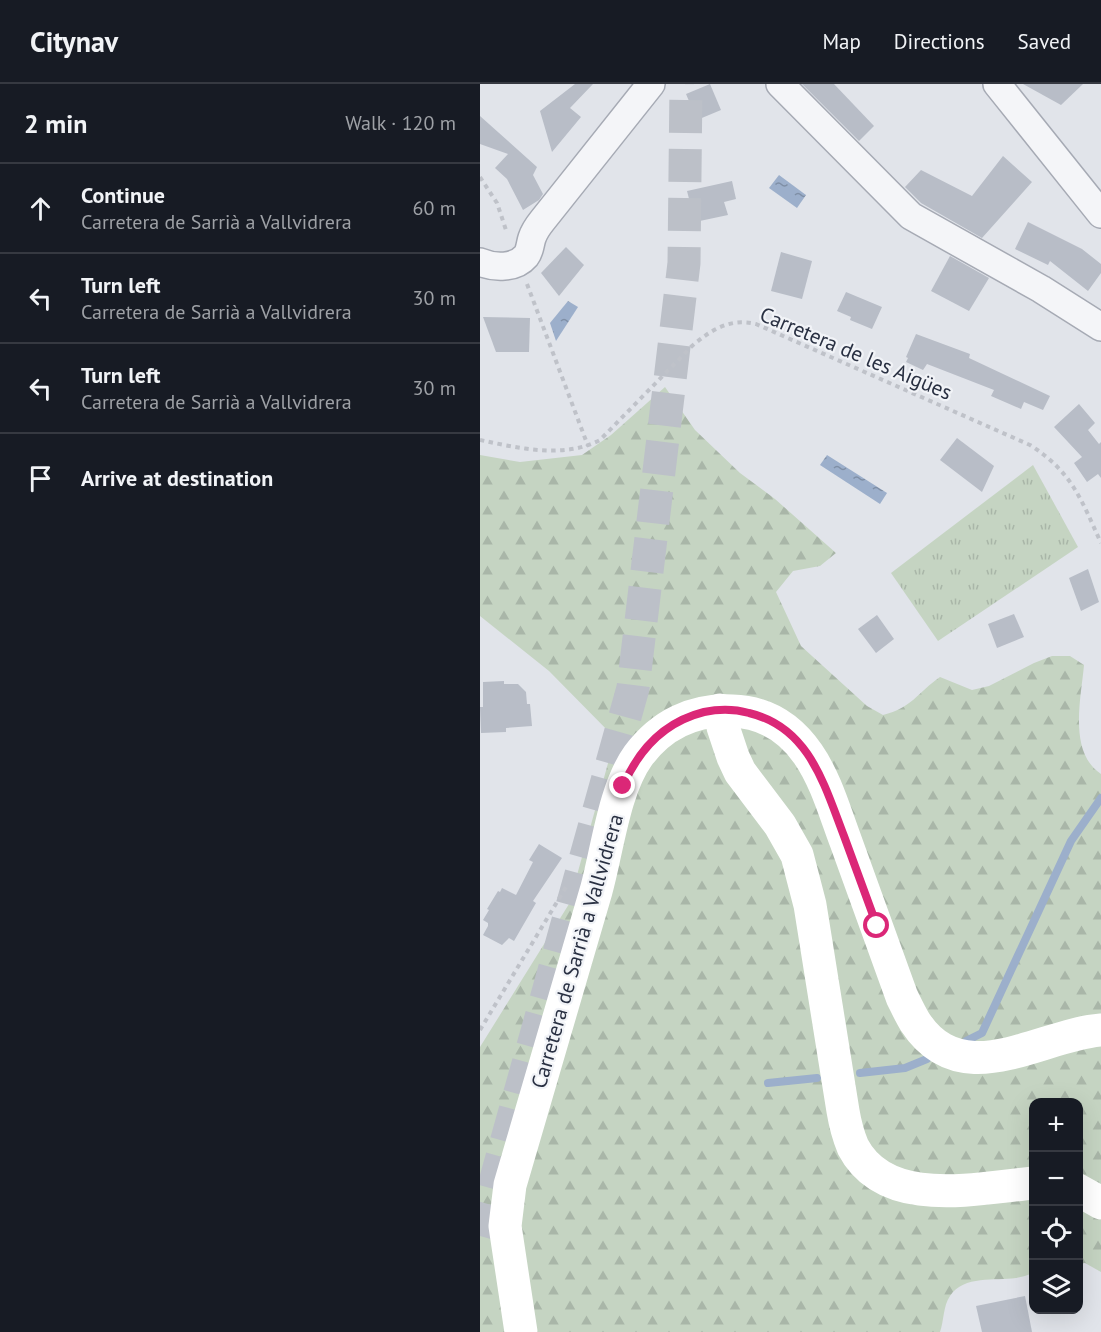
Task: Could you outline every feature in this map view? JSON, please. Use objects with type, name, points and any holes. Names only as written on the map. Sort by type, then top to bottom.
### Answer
[{"type":"main road","name":"Carretera de Sarrià a Vallvidrera","points":[[521,1332],[506,1226],[510,1185],[596,889],[623,786],[638,757],[651,741],[671,724],[693,715],[720,710],[743,711],[779,724],[798,741],[809,756],[828,794],[902,997],[915,1022],[939,1046],[959,1055],[981,1058],[1000,1057],[1101,1030]]},
{"type":"main road","points":[[720,710],[723,727],[740,772],[780,825],[797,855],[810,905],[843,1111],[848,1133],[855,1149],[868,1165],[883,1177],[902,1187],[920,1191],[1029,1183]]},
{"type":"main road","points":[[1083,1193],[1101,1203]]},
{"type":"street","points":[[480,262],[502,266],[518,262],[525,257],[533,234],[542,221],[651,84]]},
{"type":"street","points":[[780,84],[911,216],[1041,289],[1101,327]]},
{"type":"street","points":[[990,85],[1101,214]]},
{"type":"path","points":[[480,177],[497,203],[511,243]]},
{"type":"path","points":[[480,440],[537,451],[588,446],[524,275]]},
{"type":"path","name":"Carretera de les Aigües","points":[[588,446],[600,440],[692,346],[709,332],[731,323],[744,321],[756,324],[1030,445],[1047,456],[1072,483],[1101,543]]},
{"type":"path","points":[[480,1030],[569,884]]},
{"type":"green space","points":[[665,387],[695,430],[740,473],[775,499],[836,553],[820,566],[793,571],[776,592],[801,646],[867,706],[883,715],[908,704],[940,677],[972,690],[989,686],[1052,656],[1070,656],[1084,665],[1079,709],[1080,739],[1091,764],[1101,774],[1101,1272],[1083,1263],[1083,1098],[1029,1098],[1029,1274],[1016,1278],[980,1280],[956,1289],[946,1304],[940,1332],[480,1332],[480,1047],[569,904],[615,738],[549,671],[480,616],[480,455],[520,462],[582,455],[611,435]]},
{"type":"green space","points":[[1033,465],[1078,547],[938,641],[891,573]]},
{"type":"water","points":[[779,175],[806,195],[797,208],[769,188]]},
{"type":"water","points":[[568,301],[578,307],[556,341],[550,323]]},
{"type":"water","points":[[827,455],[887,493],[880,504],[820,465]]},
{"type":"building","points":[[575,84],[593,84],[570,108],[581,117],[552,152],[540,111]]},
{"type":"building","points":[[710,84],[721,110],[697,120],[686,94]]},
{"type":"building","points":[[802,84],[834,84],[874,126],[859,141]]},
{"type":"building","points":[[1023,84],[1083,84],[1061,105]]},
{"type":"building","points":[[480,116],[537,167],[533,175],[543,194],[539,200],[523,210],[507,179],[495,168],[508,154],[480,144]]},
{"type":"building","points":[[1003,156],[1032,182],[982,238],[921,203],[905,187],[921,170],[972,196]]},
{"type":"building","points":[[732,181],[736,199],[724,202],[728,215],[695,222],[687,191]]},
{"type":"building","points":[[1028,222],[1082,249],[1101,264],[1101,273],[1088,291],[1050,261],[1048,265],[1015,249]]},
{"type":"building","points":[[566,247],[584,265],[559,296],[541,273]]},
{"type":"building","points":[[781,252],[812,261],[802,299],[771,291]]},
{"type":"building","points":[[950,256],[989,278],[969,311],[931,291]]},
{"type":"building","points":[[846,292],[882,307],[872,329],[850,320],[851,317],[837,311]]},
{"type":"building","points":[[483,317],[530,318],[529,352],[496,352]]},
{"type":"building","points":[[916,334],[970,354],[969,358],[1050,396],[1043,410],[1024,402],[1021,409],[991,396],[994,390],[927,364],[923,370],[906,362]]},
{"type":"building","points":[[1079,404],[1095,423],[1088,430],[1099,444],[1101,442],[1101,478],[1098,474],[1087,482],[1074,463],[1082,457],[1054,427]]},
{"type":"building","points":[[957,438],[994,466],[982,492],[940,460]]},
{"type":"building","points":[[1088,569],[1099,602],[1081,611],[1069,578]]},
{"type":"building","points":[[1014,614],[1024,637],[997,648],[988,624]]},
{"type":"building","points":[[877,615],[894,639],[876,653],[858,629]]},
{"type":"building","points":[[504,681],[504,684],[518,684],[526,692],[527,704],[530,704],[532,726],[506,728],[506,732],[481,733],[480,707],[483,707],[483,682]]},
{"type":"building","points":[[539,844],[562,858],[533,901],[536,903],[514,941],[509,938],[502,945],[483,935],[488,926],[488,923],[483,920],[489,910],[487,909],[502,888],[516,895],[533,862],[529,860]]},
{"type":"building","points":[[1025,1296],[1032,1332],[982,1332],[976,1306]]},
{"type":"waterway","points":[[966,1041],[982,1033],[1071,841],[1101,798]]},
{"type":"waterway","points":[[860,1073],[905,1068],[927,1059]]},
{"type":"waterway","points":[[768,1083],[817,1078]]},
{"type":"tunnel","points":[[480,1236],[633,688],[684,263],[686,84]]},
{"type":"route","points":[[623,786],[631,768],[651,741],[671,724],[682,719],[708,711],[743,711],[779,724],[798,741],[822,780],[877,926]]}]
